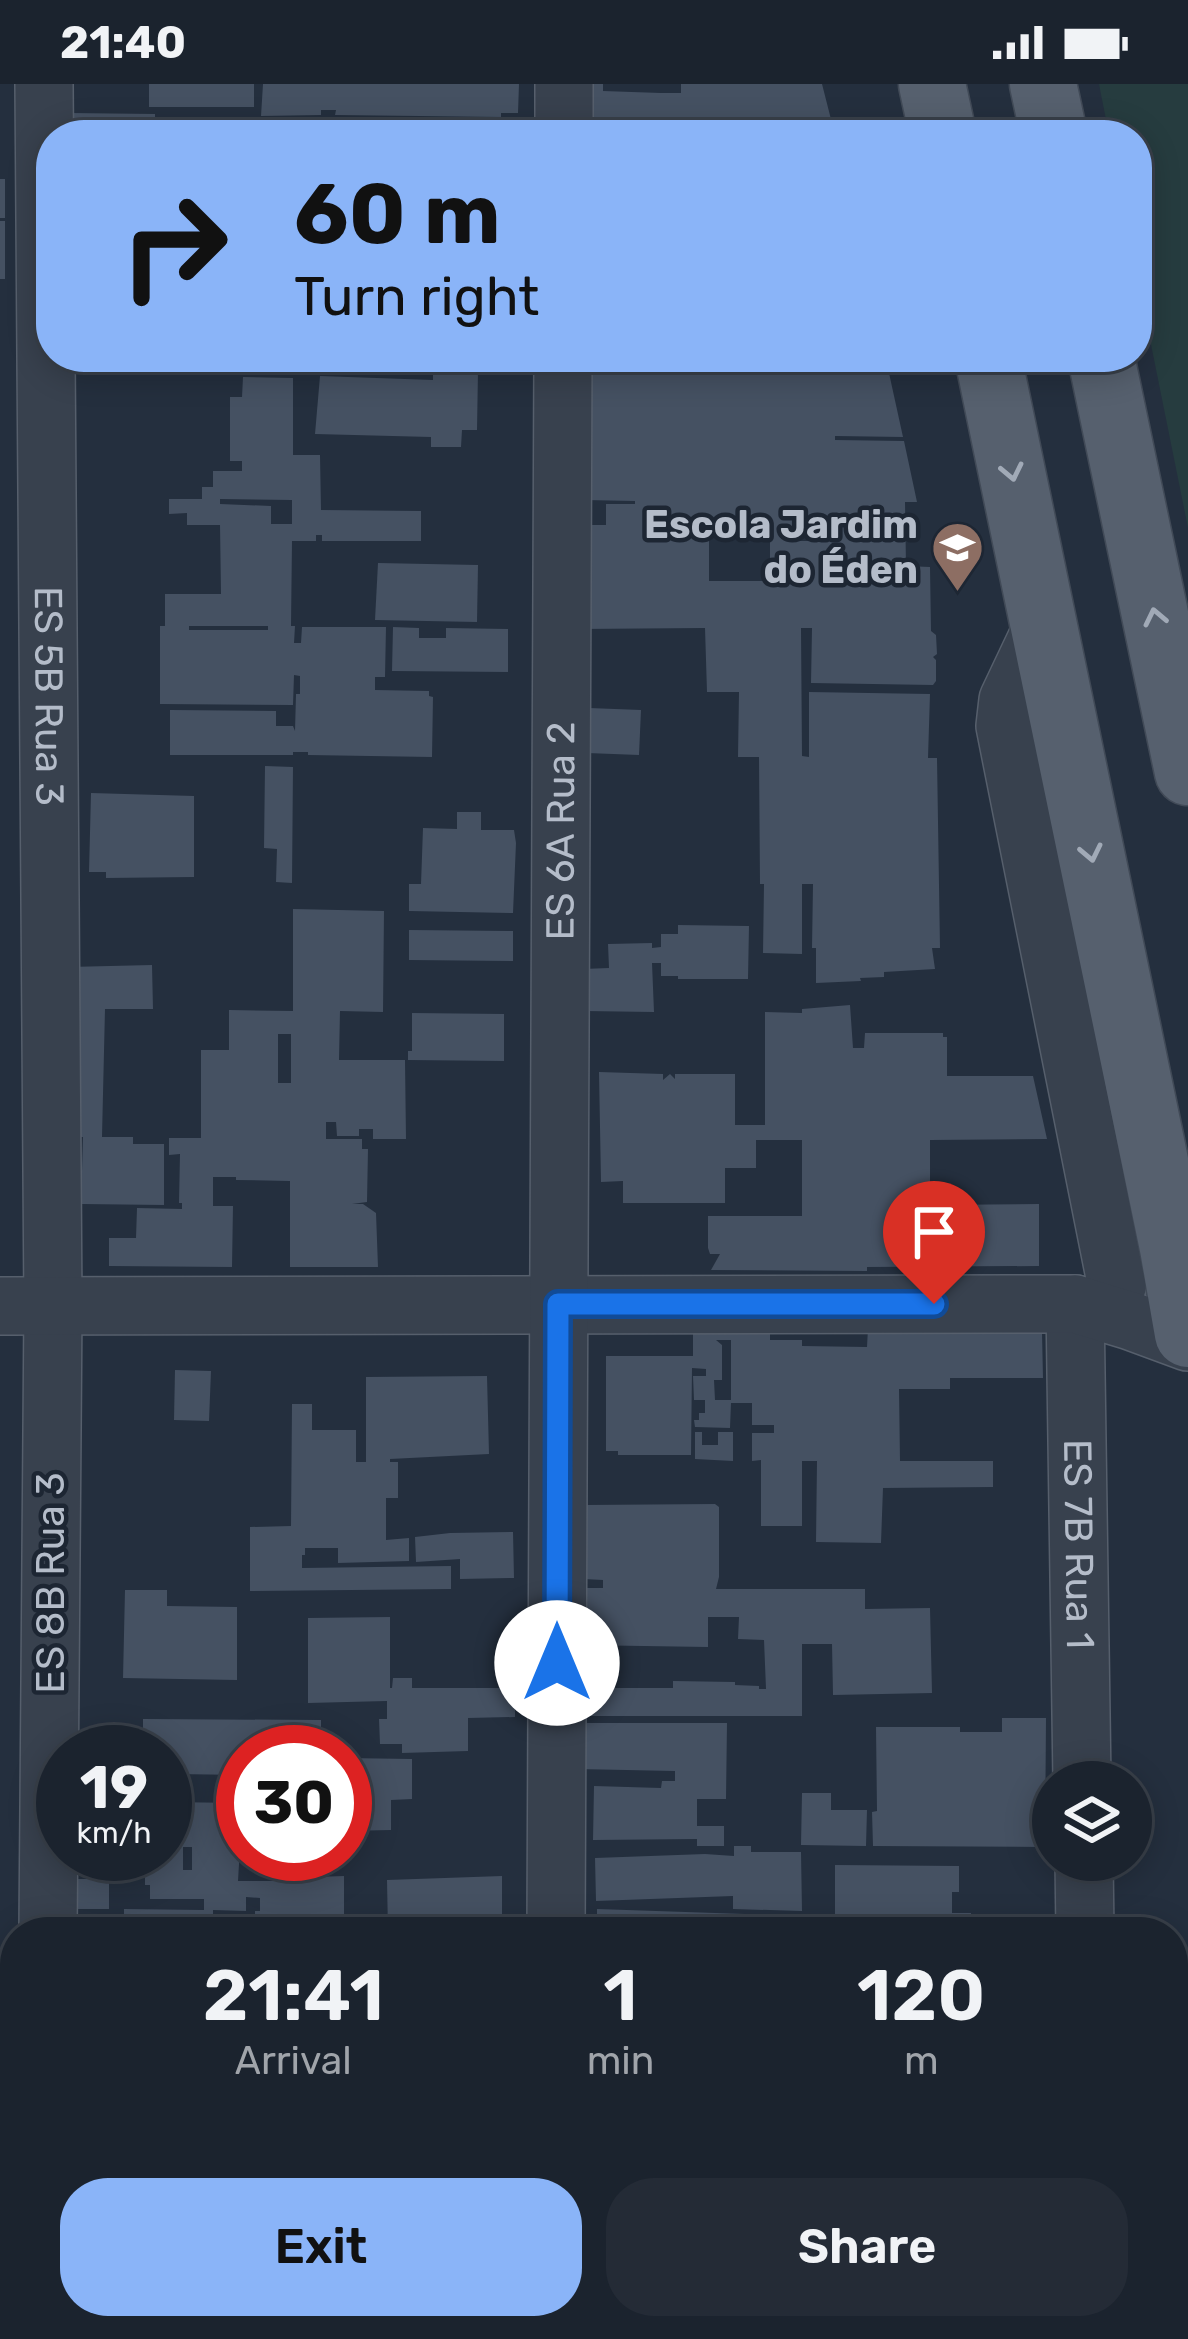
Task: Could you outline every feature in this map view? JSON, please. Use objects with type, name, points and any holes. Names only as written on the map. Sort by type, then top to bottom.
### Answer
[{"type":"main road","points":[[932,84],[940,120]]},
{"type":"main road","points":[[1043,84],[1051,120]]},
{"type":"main road","points":[[991,372],[1188,1338]]},
{"type":"main road","points":[[1104,372],[1188,772]]},
{"type":"street","name":"ES 5B Rua 3","points":[[43,120],[44,84]]},
{"type":"street","points":[[564,84],[564,120]]},
{"type":"street","name":"ES 5B Rua 3","points":[[27,1306],[40,372]]},
{"type":"street","name":"ES 6A Rua 2","points":[[556,1917],[563,372]]},
{"type":"street","name":"ES 7B Rua 1","points":[[1044,624],[1008,700],[1005,726],[1096,1296],[1083,1761]]},
{"type":"street","points":[[27,1306],[1096,1296],[1173,1248]]},
{"type":"street","points":[[1096,1296],[1132,1321],[1188,1338]]},
{"type":"street","name":"ES 8B Rua 3","points":[[27,1306],[47,1917]]},
{"type":"street","points":[[1084,1881],[1084,1917]]},
{"type":"green space","points":[[1099,84],[1188,84],[1188,528],[1152,349],[1152,120],[1106,120]]},
{"type":"building","points":[[149,84],[254,84],[254,107],[149,107]]},
{"type":"building","points":[[263,84],[519,84],[518,113],[501,113],[501,117],[335,115],[336,110],[321,110],[321,115],[261,116]]},
{"type":"building","points":[[579,84],[603,84],[603,91],[681,93],[681,84],[822,84],[831,120],[771,118],[579,117]]},
{"type":"building","points":[[70,113],[155,114],[155,120],[70,120]]},
{"type":"building","points":[[0,179],[5,179],[5,218],[0,218]]},
{"type":"building","points":[[0,221],[5,221],[5,279],[0,279]]},
{"type":"building","points":[[433,372],[478,372],[477,430],[462,430],[461,447],[431,447],[431,437],[315,434],[320,376],[433,380]]},
{"type":"building","points":[[889,373],[903,437],[835,436],[835,440],[904,441],[917,502],[905,502],[906,566],[930,567],[936,681],[933,685],[811,683],[812,628],[801,628],[802,756],[809,757],[809,692],[930,694],[928,758],[937,758],[940,948],[932,948],[935,969],[816,983],[813,884],[802,884],[802,954],[763,953],[759,757],[738,757],[739,692],[707,692],[705,628],[579,629],[579,525],[606,525],[606,504],[635,504],[584,500],[586,375]],"holes":[[[821,519],[821,541],[800,541],[799,520]],[[709,537],[770,537],[770,581],[709,581]]]},
{"type":"building","points":[[243,377],[293,378],[293,455],[320,455],[321,510],[421,511],[421,541],[322,541],[322,535],[316,535],[316,541],[292,541],[291,626],[295,626],[294,643],[301,643],[302,627],[386,627],[385,677],[375,677],[375,690],[429,691],[433,697],[432,757],[308,752],[170,755],[170,710],[276,711],[276,726],[293,726],[295,731],[300,676],[294,675],[293,705],[160,704],[165,594],[221,594],[220,525],[187,525],[187,513],[169,514],[169,499],[202,499],[202,487],[213,487],[213,471],[242,471],[242,461],[230,461],[230,397],[242,397]],"holes":[[[220,499],[292,500],[292,524],[271,524],[271,506],[220,504]],[[189,626],[268,626],[268,630],[189,630]]]},
{"type":"building","points":[[378,563],[478,565],[477,622],[375,620]]},
{"type":"building","points":[[393,627],[419,628],[419,638],[446,638],[446,628],[508,629],[508,672],[392,671]]},
{"type":"building","points":[[589,708],[641,710],[639,755],[587,753]]},
{"type":"building","points":[[265,766],[293,767],[292,883],[276,882],[277,849],[264,848]]},
{"type":"building","points":[[91,793],[194,796],[194,877],[106,878],[106,872],[89,872]]},
{"type":"building","points":[[457,812],[481,812],[481,830],[514,830],[513,913],[409,911],[409,884],[421,884],[423,828],[457,829]]},
{"type":"building","points":[[293,909],[384,911],[383,1012],[340,1011],[339,1060],[405,1060],[406,1139],[373,1139],[373,1129],[359,1129],[359,1136],[337,1136],[336,1122],[326,1122],[326,1139],[362,1139],[362,1149],[368,1149],[367,1202],[352,1204],[363,1204],[376,1213],[378,1267],[290,1267],[290,1181],[236,1177],[213,1177],[213,1206],[233,1206],[232,1267],[109,1266],[109,1238],[136,1238],[137,1208],[182,1209],[180,1154],[169,1155],[169,1138],[201,1138],[201,1050],[229,1050],[229,1010],[293,1011]],"holes":[[[278,1034],[291,1034],[291,1083],[278,1083]]]},
{"type":"building","points":[[678,925],[749,926],[748,979],[678,979],[661,976],[661,963],[652,963],[654,1012],[584,1011],[583,969],[609,968],[608,944],[661,947],[661,934],[678,934]]},
{"type":"building","points":[[409,930],[513,931],[513,961],[409,960]]},
{"type":"building","points":[[152,965],[153,1009],[105,1009],[102,1137],[164,1144],[164,1205],[81,1204],[83,1137],[67,1137],[68,967]]},
{"type":"building","points":[[850,1005],[853,1048],[864,1048],[865,1033],[943,1033],[947,1037],[947,1076],[1033,1076],[1047,1139],[930,1140],[930,1205],[1039,1204],[1039,1266],[711,1270],[720,1254],[710,1254],[708,1248],[708,1216],[802,1216],[802,1140],[756,1140],[756,1168],[725,1168],[725,1203],[623,1203],[623,1181],[601,1182],[599,1072],[663,1074],[663,1080],[670,1074],[675,1079],[675,1074],[735,1074],[735,1125],[765,1125],[765,1012],[802,1013],[802,1009]]},
{"type":"building","points":[[412,1013],[504,1014],[504,1061],[408,1060]]},
{"type":"building","points":[[770,1328],[770,1340],[802,1340],[802,1346],[867,1347],[868,1328],[1042,1332],[1043,1378],[950,1378],[950,1389],[899,1389],[900,1461],[993,1461],[993,1487],[883,1488],[881,1543],[816,1542],[817,1461],[802,1461],[802,1526],[761,1526],[761,1460],[752,1461],[752,1433],[774,1433],[774,1425],[752,1425],[752,1403],[731,1403],[730,1428],[695,1427],[699,1413],[705,1413],[705,1400],[694,1400],[693,1376],[706,1376],[706,1369],[692,1368],[691,1455],[606,1451],[606,1356],[693,1356],[693,1332]],"holes":[[[716,1340],[731,1340],[731,1400],[715,1400],[714,1380],[722,1380],[722,1345]]]},
{"type":"building","points":[[175,1370],[211,1371],[209,1421],[174,1420]]},
{"type":"building","points":[[487,1376],[489,1454],[390,1459],[398,1462],[398,1498],[386,1498],[386,1540],[409,1538],[409,1561],[338,1563],[338,1548],[305,1548],[302,1555],[302,1568],[451,1566],[451,1589],[250,1591],[250,1527],[291,1526],[292,1404],[312,1404],[312,1430],[356,1430],[356,1462],[366,1462],[366,1377]]},
{"type":"building","points":[[695,1432],[702,1432],[702,1445],[718,1445],[718,1432],[733,1432],[733,1461],[695,1459]]},
{"type":"building","points":[[584,1505],[719,1507],[716,1589],[865,1589],[865,1609],[930,1608],[932,1693],[833,1695],[832,1644],[802,1644],[802,1716],[577,1716],[577,1688],[673,1688],[673,1681],[735,1682],[766,1689],[764,1640],[738,1639],[739,1617],[708,1617],[708,1647],[578,1645],[578,1588],[603,1588],[603,1580],[584,1579]]},
{"type":"building","points":[[513,1532],[514,1578],[460,1579],[460,1559],[416,1562],[415,1537]]},
{"type":"building","points":[[125,1590],[167,1590],[167,1606],[237,1607],[237,1680],[123,1678]]},
{"type":"building","points":[[390,1617],[390,1688],[393,1678],[412,1678],[412,1688],[515,1688],[515,1717],[468,1718],[468,1751],[402,1753],[402,1744],[380,1744],[379,1719],[387,1719],[387,1701],[308,1703],[308,1618]]},
{"type":"building","points":[[1002,1718],[1046,1718],[1046,1761],[1032,1761],[1032,1847],[873,1846],[876,1727],[1002,1732]]},
{"type":"building","points":[[143,1719],[321,1720],[321,1725],[216,1725],[216,1775],[192,1774],[192,1725],[143,1725]]},
{"type":"building","points":[[577,1723],[727,1723],[726,1799],[697,1799],[697,1826],[724,1826],[724,1846],[697,1846],[697,1839],[593,1840],[594,1786],[661,1788],[662,1781],[675,1781],[675,1771],[577,1769]]},
{"type":"building","points":[[372,1758],[412,1759],[412,1799],[391,1800],[391,1830],[372,1830]]},
{"type":"building","points":[[802,1793],[831,1793],[831,1810],[867,1810],[866,1846],[801,1845]]},
{"type":"building","points":[[192,1802],[216,1803],[216,1881],[344,1881],[344,1917],[255,1917],[260,1898],[246,1897],[246,1911],[213,1910],[213,1917],[124,1917],[124,1909],[204,1910],[204,1899],[150,1899],[150,1885],[145,1881],[192,1881]]},
{"type":"building","points":[[734,1846],[751,1846],[751,1852],[801,1852],[802,1911],[733,1909],[733,1896],[596,1901],[595,1858],[734,1856]]},
{"type":"building","points":[[835,1865],[959,1866],[959,1892],[952,1892],[952,1913],[971,1913],[971,1917],[835,1917]]},
{"type":"building","points":[[502,1876],[502,1917],[388,1917],[387,1880]]},
{"type":"building","points":[[69,1881],[109,1881],[109,1909],[69,1909]]},
{"type":"building","points":[[597,1909],[745,1914],[745,1917],[597,1917]]},
{"type":"place","name":"Escola Jardim do Éden","points":[[957,593]]},
{"type":"route","points":[[557,1663],[558,1304],[934,1304]]}]
